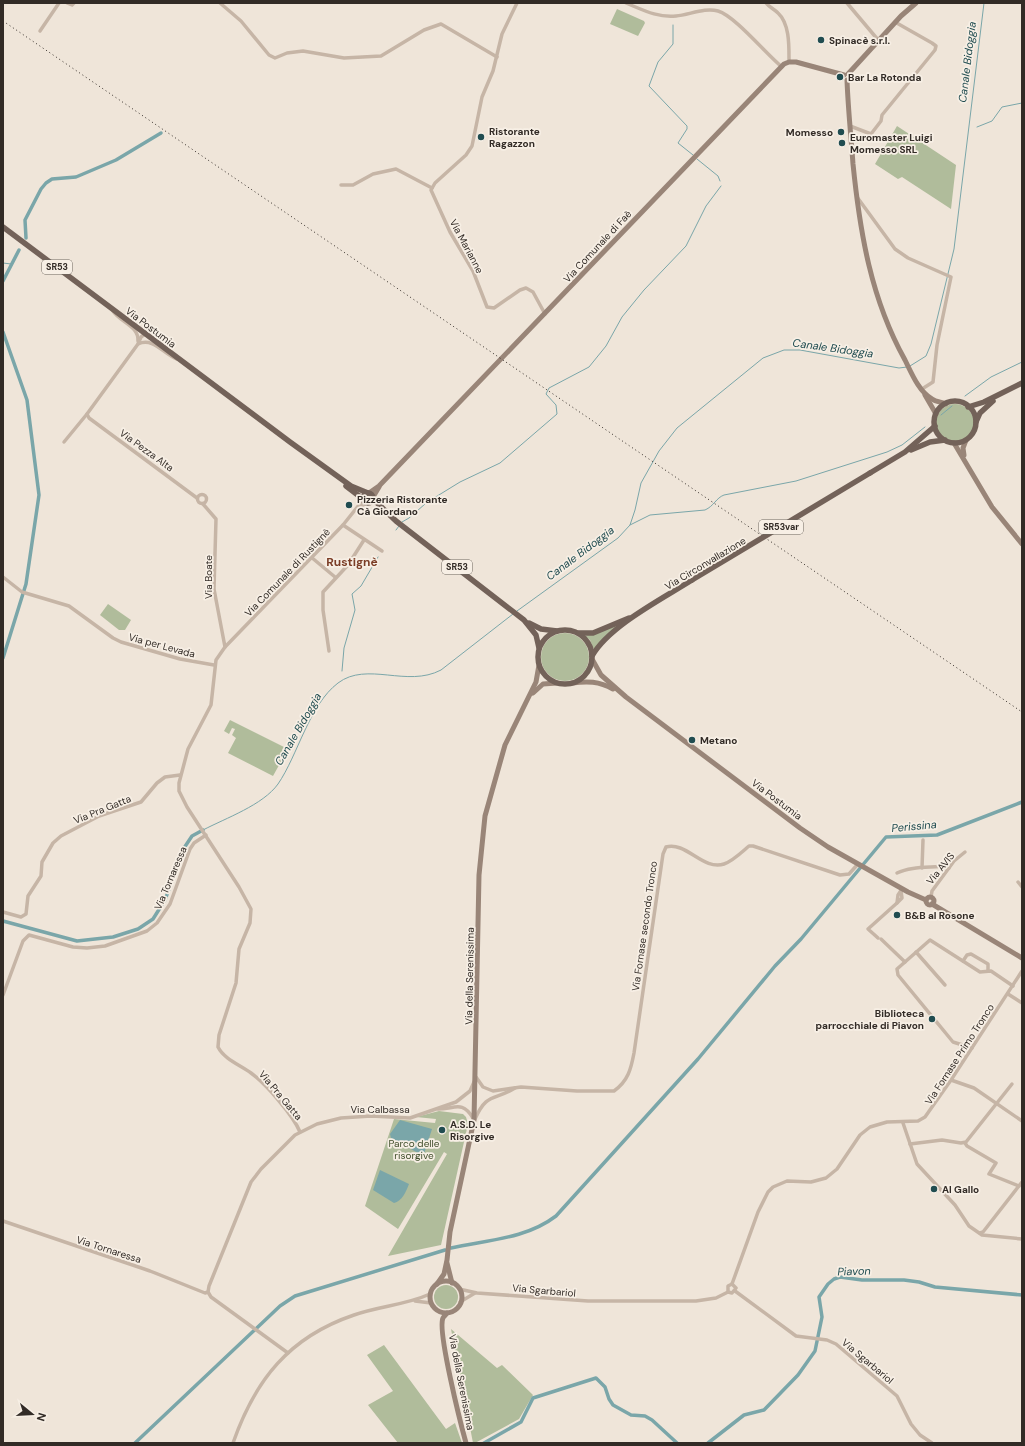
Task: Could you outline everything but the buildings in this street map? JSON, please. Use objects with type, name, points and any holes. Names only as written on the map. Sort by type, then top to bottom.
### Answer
[{"type":"main road","points":[[916,3],[895,22],[847,76],[850,126],[856,196],[863,246],[875,290],[884,317],[907,364],[936,414],[935,426],[938,434],[944,440]]},
{"type":"main road","name":"Via Comunale di Faè","points":[[368,498],[782,67],[789,62]]},
{"type":"main road","points":[[789,62],[796,62],[847,76]]},
{"type":"main road","name":"Via Postumia","points":[[3,227],[290,442],[368,498],[524,620],[541,629],[558,631]]},
{"type":"main road","points":[[968,406],[984,402],[1003,394],[1022,383]]},
{"type":"main road","points":[[923,391],[932,399],[946,404],[959,402],[968,406],[973,413],[976,423]]},
{"type":"main road","points":[[964,458],[962,448],[966,440],[973,433],[980,413],[1003,394]]},
{"type":"main road","points":[[936,414],[946,404]]},
{"type":"main road","name":"Via Circonvallazione","points":[[905,452],[935,426]]},
{"type":"main road","name":"Via Circonvallazione","points":[[592,658],[597,648],[606,639],[637,615],[692,580],[905,452],[930,442],[944,440]]},
{"type":"main road","name":"SR53var","points":[[944,440],[954,443]]},
{"type":"main road","points":[[966,440],[954,443],[992,507],[1022,544]]},
{"type":"main road","name":"Via Circonvallazione","points":[[578,633],[593,633],[637,615]]},
{"type":"main road","name":"Via Postumia","points":[[524,620],[536,635],[539,648]]},
{"type":"main road","name":"SR53","points":[[558,631],[570,630],[578,633]]},
{"type":"main road","points":[[539,648],[544,640],[558,631]]},
{"type":"main road","points":[[528,698],[539,686],[547,682],[572,683],[585,675],[590,668],[592,658],[587,642],[578,633]]},
{"type":"main road","name":"SR53","points":[[539,648],[539,665]]},
{"type":"main road","name":"Via Postumia","points":[[592,658],[601,675],[626,697]]},
{"type":"main road","points":[[539,665],[545,676],[557,683]]},
{"type":"main road","name":"Via della Serenissima","points":[[437,1284],[444,1274],[450,1232],[474,1120],[479,875],[482,833],[489,799],[505,745],[537,679],[539,665]]},
{"type":"main road","name":"Via Postumia","points":[[572,683],[585,681],[596,682],[609,686],[626,697],[800,828],[828,847],[902,890],[928,899],[927,904],[932,904],[1004,946]]},
{"type":"main road","points":[[1004,946],[1022,953]]},
{"type":"main road","points":[[1004,946],[1022,958]]},
{"type":"main road","name":"Via della Serenissima","points":[[447,1260],[452,1283]]},
{"type":"main road","points":[[442,1282],[452,1283],[459,1288],[460,1302],[455,1310],[447,1313],[436,1309],[431,1303],[430,1294],[437,1284],[442,1282]]},
{"type":"main road","name":"Via della Serenissima","points":[[436,1309],[442,1324],[454,1398],[466,1443]]},
{"type":"main road","name":"Via della Serenissima","points":[[442,1324],[443,1318],[447,1313]]},
{"type":"street","points":[[40,31],[59,3]]},
{"type":"street","points":[[66,3],[72,5],[74,3]]},
{"type":"street","points":[[220,3],[241,21],[269,55],[275,58],[287,53],[303,51],[344,58],[381,56],[424,30],[441,24],[497,57]]},
{"type":"street","points":[[341,185],[353,185],[373,174],[396,169],[432,188],[441,176],[469,151],[473,141],[479,106],[497,57],[504,29],[517,3]]},
{"type":"street","points":[[626,3],[656,15],[668,17],[709,10],[719,12],[730,18],[782,67]]},
{"type":"street","points":[[766,3],[778,13],[784,21],[787,31],[789,62]]},
{"type":"street","points":[[847,3],[879,41]]},
{"type":"street","points":[[850,126],[871,134],[881,121],[882,115],[935,50],[936,46],[932,43],[895,22]]},
{"type":"street","name":"Via Marianne","points":[[432,188],[436,203],[450,232],[473,271],[487,307],[494,308],[520,290],[526,288],[532,292],[545,314]]},
{"type":"street","points":[[856,196],[895,249],[908,258],[950,276],[951,280],[937,344],[933,382],[923,391]]},
{"type":"street","points":[[110,307],[116,315],[137,332],[138,344]]},
{"type":"street","points":[[64,442],[87,414],[138,344],[144,339],[145,334]]},
{"type":"street","points":[[138,344],[144,341],[152,343],[172,358],[181,361]]},
{"type":"street","name":"Via Pezza Alta","points":[[87,414],[197,498]]},
{"type":"street","points":[[201,495],[204,495],[206,499],[204,504],[198,502],[197,498],[201,495]]},
{"type":"street","name":"Via Comunale di Rustignè","points":[[225,647],[368,498]]},
{"type":"street","name":"Via Boate","points":[[204,504],[216,519],[217,525],[214,590],[225,647]]},
{"type":"street","points":[[343,525],[382,551]]},
{"type":"street","points":[[329,651],[323,596],[324,590],[348,564],[364,540]]},
{"type":"street","points":[[311,557],[335,577]]},
{"type":"street","name":"Via per Levada","points":[[3,577],[24,593],[70,606],[114,638],[130,645],[197,663],[214,665]]},
{"type":"street","name":"Via Pra Gatta","points":[[208,1292],[209,1286],[251,1182],[261,1169],[300,1132],[296,1123],[262,1082],[250,1072],[224,1055],[218,1047],[219,1035],[236,983],[239,949],[252,916],[248,902],[179,791],[180,775],[192,740],[211,705],[214,665],[225,647]]},
{"type":"street","name":"Via Pra Gatta","points":[[3,912],[21,917],[26,914],[28,896],[41,876],[42,862],[53,843],[61,836],[99,816],[141,802],[165,778],[180,775]]},
{"type":"street","name":"Via Tornaressa","points":[[3,995],[23,941],[29,936],[73,947],[87,948],[105,946],[136,936],[157,923],[170,904],[190,849],[194,843],[205,835]]},
{"type":"street","points":[[922,868],[924,840]]},
{"type":"street","name":"Via Fornase secondo Tronco","points":[[476,1077],[483,1087],[489,1090],[516,1088],[614,1091],[626,1081],[634,1053],[662,854],[666,847],[681,849],[714,865],[726,864],[749,846],[753,846],[840,875],[849,874],[858,864]]},
{"type":"street","name":"Via AVIS","points":[[928,899],[949,868],[965,852]]},
{"type":"street","points":[[897,873],[904,870],[922,868],[946,866],[949,868]]},
{"type":"street","points":[[1018,882],[1022,887]]},
{"type":"street","points":[[902,890],[902,898],[868,930],[905,962]]},
{"type":"street","points":[[972,1048],[953,1042],[898,975],[897,969],[930,940],[980,972],[988,970],[1013,986]]},
{"type":"street","points":[[916,952],[945,984]]},
{"type":"street","points":[[963,961],[967,955],[971,954],[988,964],[988,970]]},
{"type":"street","name":"Via Fornase Primo Tronco","points":[[732,1284],[758,1212],[768,1192],[773,1187],[786,1181],[812,1182],[826,1178],[837,1169],[864,1131],[887,1122],[918,1121],[925,1117],[1022,971]]},
{"type":"street","name":"Via Fornase Primo Tronco","points":[[1017,980],[1022,974]]},
{"type":"street","points":[[1008,994],[1022,1003]]},
{"type":"street","name":"Via Calbassa","points":[[300,1132],[317,1124],[341,1118],[371,1116],[410,1118],[456,1102],[470,1091],[476,1077]]},
{"type":"street","points":[[951,1080],[974,1088],[1022,1121]]},
{"type":"street","points":[[965,1143],[998,1104],[1012,1084]]},
{"type":"street","name":"Via Fornase secondo Tronco","points":[[474,1120],[480,1106],[490,1098],[516,1088]]},
{"type":"street","name":"Via Calbassa","points":[[436,1109],[458,1106],[465,1107],[474,1120]]},
{"type":"street","points":[[904,1122],[914,1157],[920,1168],[955,1205],[969,1226],[983,1235],[1022,1239]]},
{"type":"street","points":[[910,1144],[942,1140],[965,1143],[967,1146],[996,1163],[989,1174],[1021,1184],[983,1232],[980,1233]]},
{"type":"street","name":"Via Tornaressa","points":[[3,1221],[150,1271],[205,1293],[208,1292]]},
{"type":"street","points":[[728,1292],[727,1287],[732,1284],[736,1287],[735,1292]]},
{"type":"street","name":"Via Sgarbariol","points":[[459,1288],[476,1293],[588,1301],[704,1300],[728,1292],[735,1292],[791,1333],[800,1337],[818,1338],[836,1344],[893,1392],[900,1401],[911,1424],[920,1435],[932,1443]]},
{"type":"street","points":[[208,1292],[211,1297],[288,1353]]},
{"type":"street","points":[[460,1302],[468,1296],[476,1293]]},
{"type":"street","points":[[233,1443],[249,1403],[266,1378],[288,1353],[302,1341],[325,1326],[354,1315],[414,1301],[430,1294]]},
{"type":"street","points":[[414,1301],[431,1303]]},
{"type":"green space","points":[[617,9],[644,21],[645,23],[638,36],[610,24]]},
{"type":"green space","points":[[897,126],[956,165],[951,209],[902,177],[898,179],[875,164]]},
{"type":"green space","points":[[955,404],[965,407],[971,413],[974,423],[971,433],[965,439],[955,442],[945,439],[939,433],[936,423],[939,413],[945,407]]},
{"type":"green space","points":[[108,604],[131,620],[125,630],[119,630],[100,615]]},
{"type":"green space","points":[[627,620],[594,650],[590,640],[585,636]]},
{"type":"green space","points":[[560,633],[570,633],[582,640],[589,652],[589,662],[582,674],[570,681],[560,681],[552,677],[545,670],[541,662],[541,652],[545,644],[552,637]]},
{"type":"green space","points":[[230,720],[288,749],[273,776],[228,753],[236,738],[232,735],[235,729],[232,728],[229,734],[224,731]]},
{"type":"green space","name":"Parco delle risorgive","points":[[439,1111],[463,1114],[466,1117],[468,1124],[441,1245],[388,1256],[447,1154],[444,1152],[398,1229],[365,1206],[394,1119],[435,1123],[436,1119],[416,1117]]},
{"type":"green space","points":[[446,1285],[451,1286],[457,1292],[457,1302],[451,1308],[446,1309],[441,1308],[435,1302],[434,1297],[435,1292],[441,1286]]},
{"type":"green space","points":[[451,1329],[497,1368],[502,1365],[533,1395],[519,1419],[475,1443],[473,1443]]},
{"type":"green space","points":[[384,1345],[446,1429],[455,1423],[462,1443],[398,1443],[368,1405],[393,1391],[367,1355]]},
{"type":"water","points":[[400,1120],[432,1129],[424,1154],[418,1153],[391,1138],[390,1134]]},
{"type":"water","points":[[380,1170],[409,1184],[403,1196],[397,1202],[394,1203],[373,1190]]},
{"type":"waterway","name":"Canale Bidoggia","points":[[910,366],[926,356],[931,344],[954,249],[984,3]]},
{"type":"waterway","points":[[673,25],[673,44],[658,62],[649,86],[687,126],[687,129],[678,143],[693,155]]},
{"type":"waterway","points":[[977,127],[992,121],[1002,107],[1022,103]]},
{"type":"waterway","points":[[26,238],[25,220],[41,189],[46,183],[52,179],[76,177],[116,160],[161,133]]},
{"type":"waterway","points":[[697,159],[718,176],[720,181]]},
{"type":"waterway","points":[[434,498],[460,482],[500,463],[557,414],[556,405],[546,394],[549,388],[589,367],[606,346],[622,317],[644,290],[686,246],[706,206],[721,186]]},
{"type":"waterway","points":[[3,281],[19,250]]},
{"type":"waterway","points":[[3,263],[11,264]]},
{"type":"waterway","points":[[3,332],[27,400],[39,495],[26,584],[3,658]]},
{"type":"waterway","name":"Canale Bidoggia","points":[[517,611],[618,538],[630,525],[641,483],[659,451],[677,428],[763,358],[784,350],[800,350],[899,368],[907,367]]},
{"type":"waterway","points":[[965,396],[991,377],[1022,362]]},
{"type":"waterway","points":[[941,415],[952,406]]},
{"type":"waterway","points":[[630,525],[650,515],[705,510],[724,495],[796,481],[887,452],[902,445],[925,427]]},
{"type":"waterway","points":[[402,522],[425,504]]},
{"type":"waterway","points":[[396,530],[399,526]]},
{"type":"waterway","points":[[342,671],[344,648],[355,610],[352,594],[361,586],[378,557]]},
{"type":"waterway","name":"Canale Bidoggia","points":[[203,830],[254,805],[271,792],[285,772],[319,704],[328,692],[338,683],[349,677],[362,674],[415,677],[428,675],[441,670],[513,614]]},
{"type":"waterway","name":"Perissina","points":[[451,1248],[506,1238],[532,1230],[556,1216],[698,1059],[775,966],[801,939],[886,837],[937,835],[1022,802]]},
{"type":"waterway","name":"Canale Bidoggia","points":[[3,921],[77,941],[113,937],[138,929],[153,919],[165,900],[184,848],[192,836],[203,830]]},
{"type":"waterway","points":[[135,1443],[280,1306],[295,1296],[445,1250]]},
{"type":"waterway","name":"Piavon","points":[[708,1443],[744,1415],[764,1410],[798,1375],[815,1351],[822,1317],[819,1297],[828,1284],[834,1279],[840,1277],[862,1280],[904,1280],[919,1282],[935,1287],[1022,1295]]},
{"type":"waterway","name":"Piavon","points":[[484,1443],[521,1422],[533,1398],[596,1378],[605,1387],[609,1399],[613,1405],[631,1415],[645,1416],[652,1420],[677,1443]]},
{"type":"railway","points":[[3,21],[1022,712]]},
{"type":"place","name":"Spinacè s.r.l.","points":[[821,40]]},
{"type":"place","name":"Bar La Rotonda","points":[[840,77]]},
{"type":"place","name":"Momesso","points":[[841,132]]},
{"type":"place","name":"Ristorante Ragazzon","points":[[481,137]]},
{"type":"place","name":"Euromaster Luigi Momesso SRL","points":[[842,143]]},
{"type":"place","name":"Pizzeria Ristorante Cà Giordano","points":[[349,505]]},
{"type":"place","name":"Metano","points":[[692,740]]},
{"type":"place","name":"B&B al Rosone","points":[[897,915]]},
{"type":"place","name":"Biblioteca parrocchiale di Piavon","points":[[932,1019]]},
{"type":"place","name":"A.S.D. Le Risorgive","points":[[442,1130]]},
{"type":"place","name":"Al Gallo","points":[[934,1189]]},
{"type":"district","name":"Rustignè","points":[[352,562]]}]
